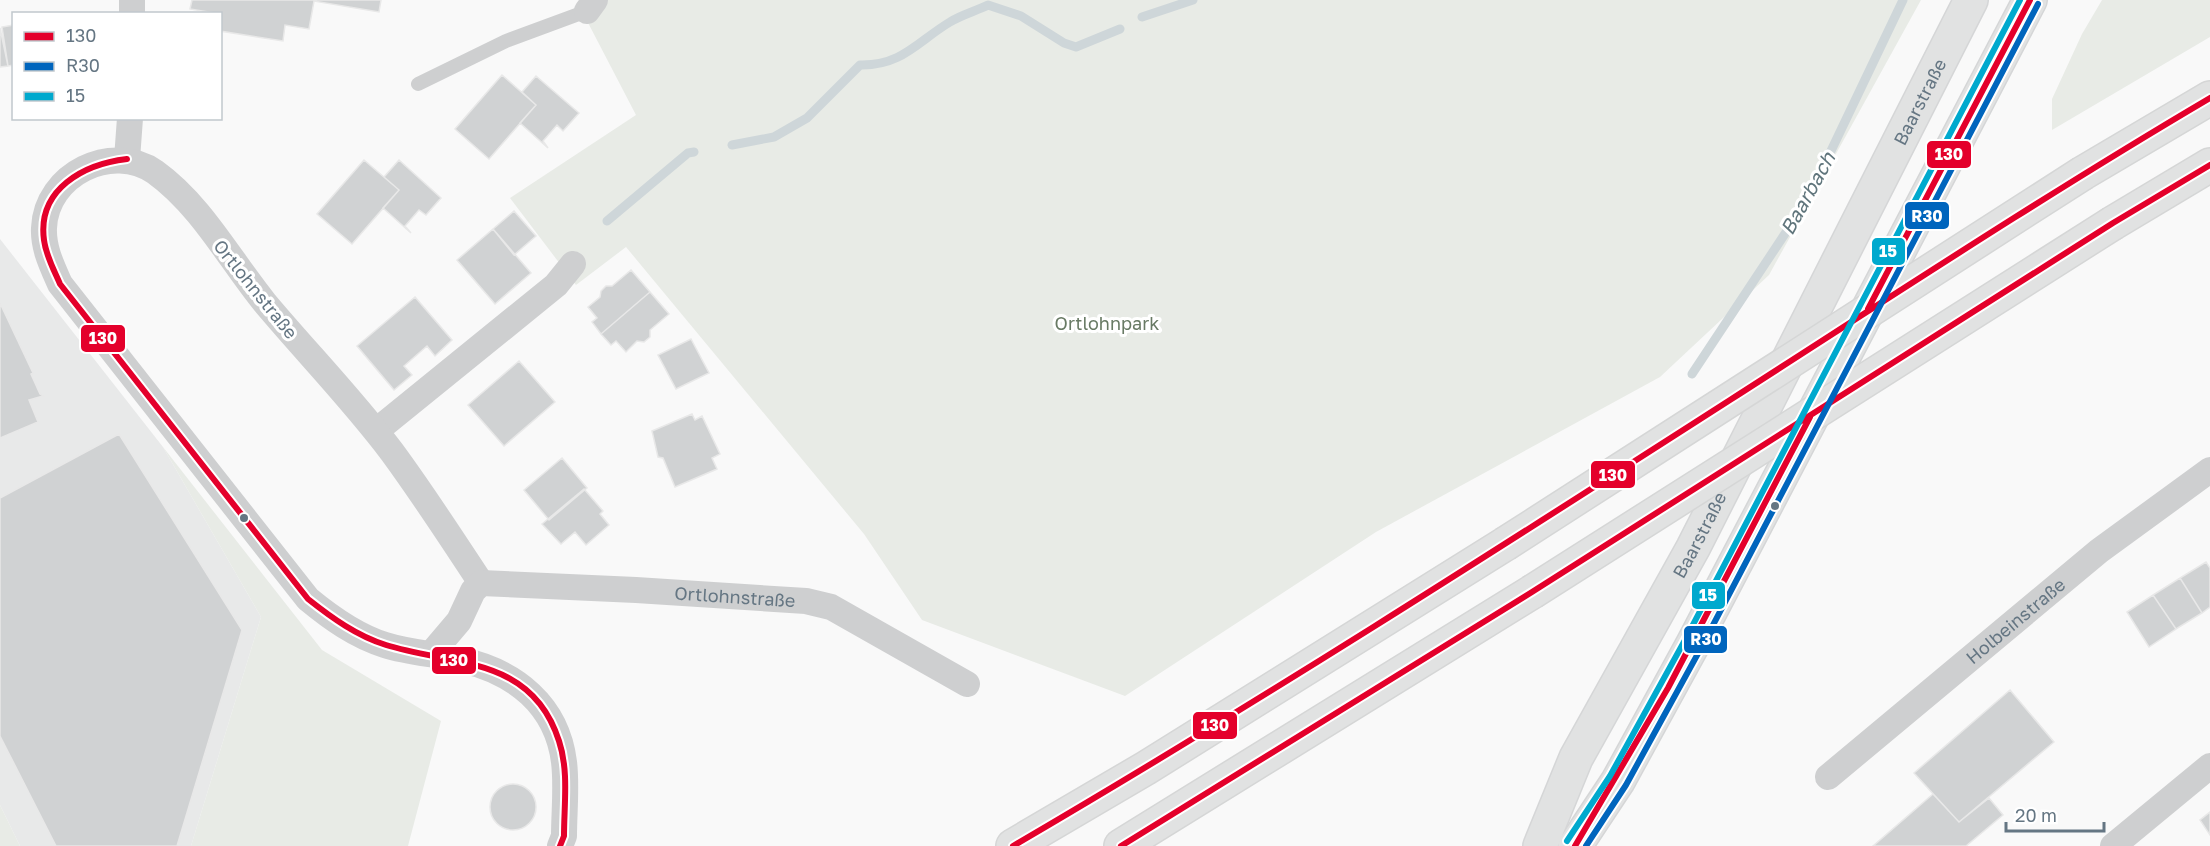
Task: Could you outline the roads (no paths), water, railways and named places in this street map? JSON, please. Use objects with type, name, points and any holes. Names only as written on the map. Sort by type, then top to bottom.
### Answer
[{"type":"main road","name":"Baarstraße","points":[[1540,846],[1576,758],[1693,548],[1971,0]]},
{"type":"main road","points":[[1575,846],[1618,781],[1693,644],[2030,0]]},
{"type":"main road","points":[[1013,846],[1146,768],[1505,544],[2083,173],[2210,98]]},
{"type":"main road","points":[[1121,846],[1532,592],[2113,223],[2210,165]]},
{"type":"street","points":[[130,120],[127,159],[103,161],[81,169],[60,187],[44,227],[47,256],[60,284],[308,599],[337,623],[386,646],[495,669],[533,694],[554,725],[564,762],[564,836],[560,846]]},
{"type":"street","name":"Ortlohnstraße","points":[[127,159],[152,170],[175,187],[264,302],[376,431],[481,583],[806,601],[831,607],[968,684]]},
{"type":"street","points":[[376,431],[556,285],[573,264]]},
{"type":"street","name":"Holbeinstraße","points":[[1828,777],[2099,551],[2210,470]]},
{"type":"street","points":[[430,654],[459,621],[473,591],[481,583]]},
{"type":"street","points":[[2113,846],[2210,766]]},
{"type":"lane","points":[[418,84],[506,41],[591,5]]},
{"type":"waterway","points":[[1142,17],[1193,0]]},
{"type":"waterway","name":"Baarbach","points":[[1692,374],[1808,199],[1903,0]]},
{"type":"waterway","points":[[732,145],[774,137],[807,118],[860,65],[875,64],[898,57],[954,20],[988,5],[1021,16],[1064,43],[1076,47],[1120,29]]},
{"type":"waterway","points":[[607,221],[688,153],[694,152]]},
{"type":"park label","name":"Ortlohnpark","points":[[1107,323]]}]
